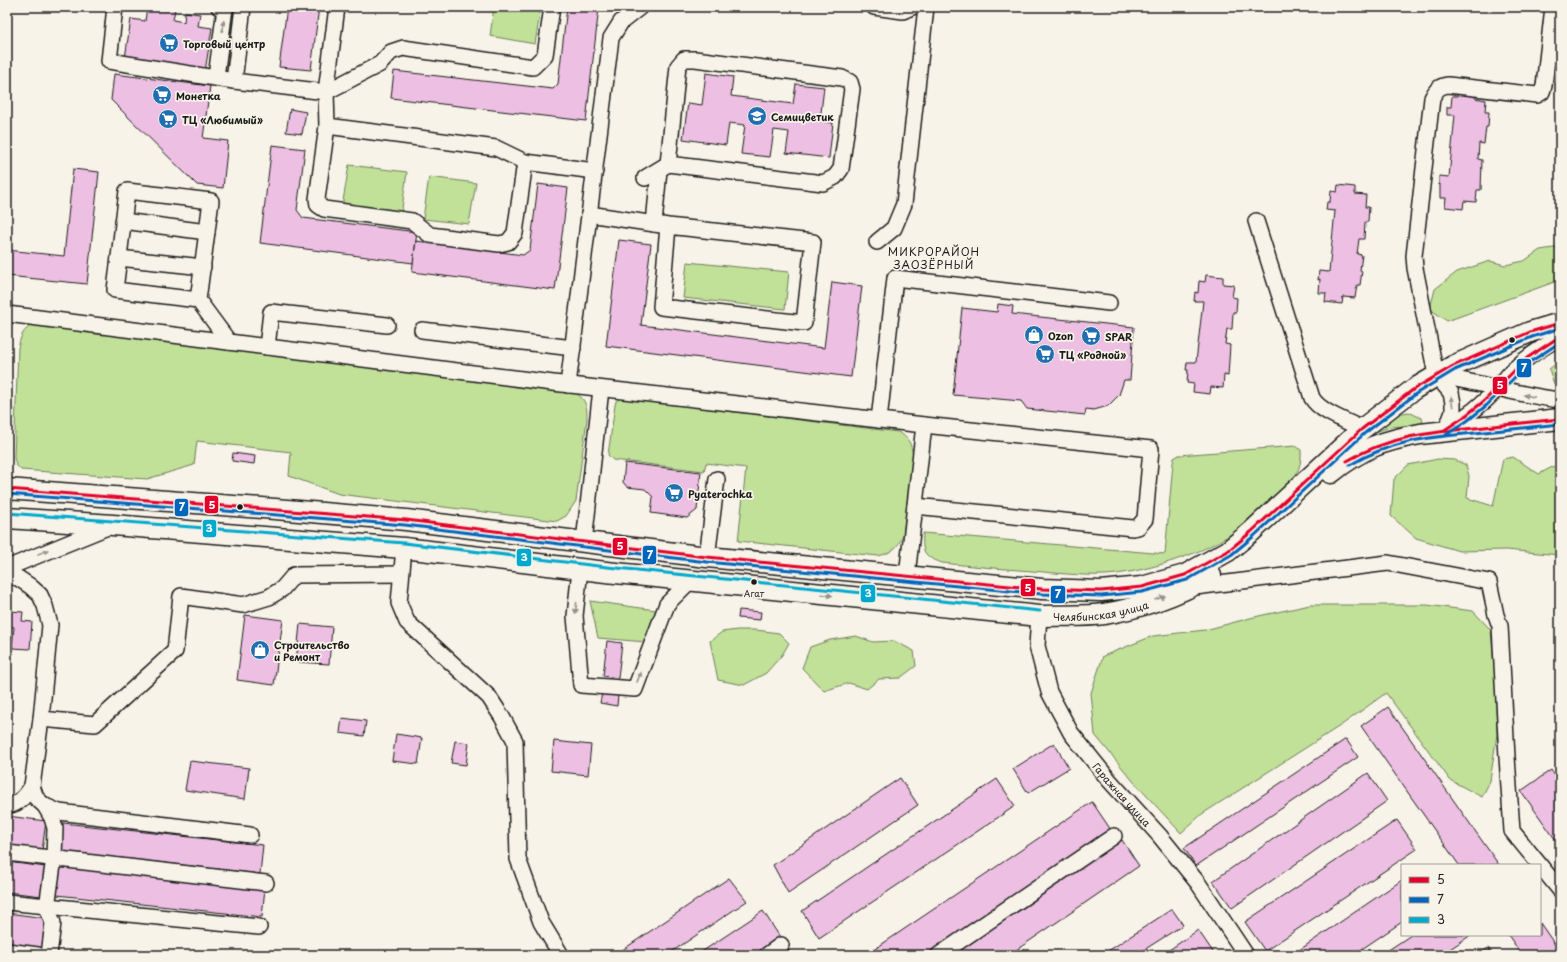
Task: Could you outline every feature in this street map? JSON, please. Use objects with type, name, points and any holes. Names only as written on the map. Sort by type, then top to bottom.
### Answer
[{"type":"main road","name":"Челябинская улица","points":[[7,489],[406,520],[707,557],[1042,589],[1101,591],[1135,587],[1185,575],[1228,552],[1362,429],[1414,389],[1453,366],[1530,332],[1560,323]]},
{"type":"main road","name":"Челябинская улица","points":[[7,518],[404,548],[690,581],[1039,616],[1103,614],[1143,604],[1190,588],[1216,574],[1260,539],[1324,478],[1359,453],[1377,444],[1420,434],[1560,419]]},
{"type":"main road","points":[[273,537],[276,509]]},
{"type":"main road","points":[[404,548],[406,520]]},
{"type":"main road","points":[[580,569],[584,542]]},
{"type":"main road","points":[[1039,616],[1042,589]]},
{"type":"street","points":[[115,7],[109,61],[234,81],[326,92],[380,64],[391,52],[403,48],[533,67],[545,55],[552,7]]},
{"type":"street","points":[[216,77],[225,8],[219,7]]},
{"type":"street","points":[[234,81],[243,7]]},
{"type":"street","points":[[338,7],[326,92],[327,126],[317,199],[318,205],[324,209],[412,221],[430,235],[499,244],[508,242],[515,234],[525,162]]},
{"type":"street","points":[[568,385],[612,38],[621,22],[640,7]]},
{"type":"street","points":[[874,7],[903,11],[912,7]]},
{"type":"street","points":[[877,242],[894,228],[904,204],[926,7]]},
{"type":"street","points":[[1443,431],[1453,412],[1453,403],[1451,394],[1436,375],[1414,256],[1432,98],[1435,91],[1441,86],[1448,85],[1537,95],[1542,92],[1554,7]]},
{"type":"street","points":[[589,214],[661,225],[813,242],[804,323],[660,307],[661,225],[664,167],[678,66],[684,59],[695,59],[842,78],[850,82],[852,89],[841,169],[835,177],[823,182],[664,167],[645,178]]},
{"type":"street","points":[[327,126],[496,148],[525,162],[595,171]]},
{"type":"street","points":[[198,300],[115,290],[127,191],[211,201],[198,300],[229,342]]},
{"type":"street","points":[[123,221],[207,232]]},
{"type":"street","points":[[1256,221],[1312,398],[1316,404],[1322,408],[1362,429]]},
{"type":"street","points":[[119,258],[203,267]]},
{"type":"street","points":[[879,420],[895,278],[1109,303]]},
{"type":"street","points":[[267,347],[271,312],[387,326]]},
{"type":"street","points":[[7,314],[601,389],[1151,449],[1145,519],[1138,527],[1133,528],[915,506]]},
{"type":"street","points":[[422,330],[573,348]]},
{"type":"street","points":[[1443,431],[1462,420],[1498,388],[1528,357],[1560,338]]},
{"type":"street","points":[[1436,375],[1540,398],[1560,400]]},
{"type":"street","points":[[584,542],[601,389]]},
{"type":"street","points":[[907,576],[924,425]]},
{"type":"street","points":[[707,557],[717,479]]},
{"type":"street","points":[[7,568],[30,557],[112,525]]},
{"type":"street","points":[[404,548],[398,603],[407,622],[489,697],[515,741],[518,859],[541,922],[560,955]]},
{"type":"street","points":[[1190,588],[1388,563],[1489,582],[1496,615],[1500,626],[1506,757],[1512,832],[1538,864]]},
{"type":"street","points":[[580,569],[575,616],[581,685],[635,689],[667,604],[690,581]]},
{"type":"street","points":[[41,719],[95,724],[175,651],[181,596],[243,605],[269,597],[282,590],[294,575],[401,574]]},
{"type":"street","points":[[7,576],[18,578],[40,595],[45,606],[50,625],[41,719],[32,786],[24,798],[11,806],[7,805]]},
{"type":"street","name":"Гаражная улица","points":[[1039,616],[1037,646],[1049,692],[1071,733],[1159,835],[1198,883],[1246,955]]},
{"type":"street","points":[[32,786],[36,798],[45,806],[52,818],[55,828],[54,858],[47,906],[54,923],[49,955]]},
{"type":"street","points":[[45,806],[59,812],[250,835]]},
{"type":"street","points":[[939,955],[1114,836]]},
{"type":"street","points":[[7,853],[266,883]]},
{"type":"street","points":[[1541,867],[1560,890]]},
{"type":"street","points":[[7,902],[259,927]]},
{"type":"street","points":[[767,955],[781,946]]},
{"type":"street","points":[[7,951],[38,955]]},
{"type":"green space","points":[[494,7],[541,7],[535,44],[490,36]]},
{"type":"green space","points":[[349,165],[407,172],[401,216],[342,207]]},
{"type":"green space","points":[[429,177],[476,183],[469,224],[423,219]]},
{"type":"green space","points":[[1560,247],[1560,280],[1447,321],[1430,309],[1435,289],[1457,272],[1490,261],[1505,265],[1524,261],[1540,250]]},
{"type":"green space","points":[[687,262],[789,272],[785,309],[683,298]]},
{"type":"green space","points":[[33,324],[576,393],[586,404],[587,419],[576,501],[566,516],[557,521],[339,494],[289,476],[291,452],[197,441],[194,465],[147,479],[21,470],[16,465],[14,458],[18,348],[22,334]]},
{"type":"green space","points":[[1560,361],[1560,383],[1554,384],[1549,369]]},
{"type":"green space","points":[[621,398],[898,432],[905,436],[909,441],[913,456],[903,536],[899,544],[887,553],[878,556],[738,541],[746,468],[706,463],[704,471],[613,460],[608,455],[615,405],[616,401]]},
{"type":"green space","points":[[1409,412],[1423,419],[1422,423],[1417,425],[1390,427],[1364,436],[1396,414]]},
{"type":"green space","points":[[1296,446],[1301,450],[1301,460],[1295,476],[1285,490],[1251,519],[1233,533],[1201,550],[1185,557],[1152,567],[1119,574],[1105,575],[1059,573],[942,563],[927,555],[924,549],[923,533],[1165,554],[1174,458],[1179,455]]},
{"type":"green space","points":[[1513,457],[1539,474],[1560,463],[1560,555],[1506,550],[1459,551],[1416,538],[1391,516],[1394,479],[1408,465],[1438,459],[1455,460],[1466,465],[1469,476],[1467,498],[1493,506],[1503,459]]},
{"type":"green space","points":[[590,601],[663,611],[646,642],[598,638]]},
{"type":"green space","points":[[1310,605],[1427,605],[1473,611],[1491,630],[1495,677],[1497,734],[1490,781],[1482,797],[1450,780],[1386,693],[1343,724],[1202,814],[1181,833],[1133,781],[1095,735],[1091,693],[1103,656],[1153,636],[1205,630],[1254,617]]},
{"type":"green space","points":[[756,630],[779,633],[789,643],[782,655],[766,673],[744,685],[718,680],[710,641],[722,632]]},
{"type":"green space","points":[[856,636],[873,642],[894,641],[914,651],[916,666],[900,678],[879,679],[867,689],[849,683],[824,691],[802,668],[810,647],[830,640]]},
{"type":"building","name":"Торговый центр","points":[[147,7],[175,9],[173,20],[184,22],[185,12],[200,14],[198,26],[212,28],[205,71],[125,58],[131,19],[145,21]]},
{"type":"building","points":[[287,7],[319,7],[311,70],[279,67]]},
{"type":"building","points":[[567,7],[599,7],[586,121],[391,98],[394,71],[553,89],[558,84]]},
{"type":"building","points":[[706,73],[733,77],[731,96],[793,104],[796,84],[824,87],[820,121],[833,123],[829,158],[786,153],[789,132],[774,130],[770,157],[741,154],[745,125],[729,123],[726,145],[683,139],[688,103],[702,105]]},
{"type":"building","name":"ТЦ «Любимый»","points":[[114,74],[210,86],[203,138],[228,141],[223,188],[197,185],[111,100]]},
{"type":"building","points":[[1458,90],[1476,92],[1475,98],[1486,100],[1485,112],[1489,112],[1488,127],[1486,127],[1484,144],[1479,143],[1478,159],[1482,160],[1481,190],[1477,190],[1476,202],[1464,201],[1463,209],[1445,207],[1446,198],[1440,198],[1440,184],[1439,185],[1439,176],[1449,177],[1455,115],[1447,115],[1447,107],[1451,107],[1452,96],[1457,96]]},
{"type":"building","points":[[290,109],[306,112],[302,134],[286,132]]},
{"type":"building","points":[[272,145],[305,149],[297,210],[303,218],[417,232],[413,263],[260,243]]},
{"type":"building","points":[[73,169],[99,172],[87,284],[7,276],[7,250],[64,256]]},
{"type":"building","points":[[538,184],[568,188],[555,290],[412,272],[416,241],[523,255],[530,250]]},
{"type":"building","points":[[1338,185],[1355,187],[1355,194],[1366,195],[1365,207],[1369,207],[1368,222],[1365,222],[1364,239],[1359,239],[1357,254],[1362,255],[1360,285],[1357,285],[1355,298],[1343,297],[1342,304],[1325,302],[1326,293],[1319,293],[1320,279],[1318,280],[1319,271],[1329,272],[1335,211],[1326,210],[1327,202],[1330,202],[1331,191],[1337,192]]},
{"type":"building","points":[[619,240],[651,244],[641,325],[824,348],[832,282],[862,286],[851,377],[606,346]]},
{"type":"building","points":[[1206,275],[1223,277],[1223,284],[1234,285],[1232,297],[1237,298],[1236,312],[1233,312],[1232,329],[1227,329],[1225,344],[1230,345],[1228,376],[1224,375],[1223,388],[1211,387],[1210,394],[1193,392],[1194,384],[1187,383],[1188,370],[1186,370],[1187,362],[1196,362],[1203,301],[1194,301],[1195,292],[1198,293],[1199,281],[1205,282]]},
{"type":"building","name":"ТЦ «Родной»","points":[[998,304],[1013,306],[1012,314],[1134,327],[1130,380],[1124,380],[1119,395],[1108,406],[1094,410],[1086,409],[1085,415],[1027,409],[1021,401],[953,395],[962,308],[997,312]]},
{"type":"building","points":[[233,453],[255,456],[254,464],[232,461]]},
{"type":"building","name":"Pyaterochka","points":[[625,463],[701,472],[697,510],[687,518],[651,513],[653,497],[645,489],[627,487],[623,482]]},
{"type":"building","points":[[739,610],[761,612],[760,620],[738,618]]},
{"type":"building","points":[[10,611],[23,612],[22,621],[32,622],[30,649],[12,648],[14,627],[8,626]]},
{"type":"building","name":"Строительство и Ремонт","points":[[245,615],[283,620],[274,685],[237,680]]},
{"type":"building","points":[[300,624],[332,627],[329,664],[296,662]]},
{"type":"building","points":[[607,641],[622,643],[618,678],[603,676]]},
{"type":"building","points":[[602,693],[618,695],[617,706],[600,703]]},
{"type":"building","points":[[1388,707],[1498,864],[1458,864],[1361,726]]},
{"type":"building","points":[[342,718],[366,721],[364,736],[340,733]]},
{"type":"building","points":[[396,734],[422,738],[418,764],[392,761]]},
{"type":"building","points":[[1346,739],[1358,757],[1196,866],[1184,848]]},
{"type":"building","points":[[455,741],[469,743],[466,765],[451,763]]},
{"type":"building","points":[[554,741],[591,745],[588,775],[551,771]]},
{"type":"building","points":[[1054,743],[1069,768],[1028,793],[1013,769]]},
{"type":"building","points":[[190,761],[249,768],[245,799],[185,790]]},
{"type":"building","points":[[1551,770],[1560,783],[1560,846],[1521,791]]},
{"type":"building","points":[[1368,773],[1387,801],[1232,908],[1213,881]]},
{"type":"building","points":[[900,778],[918,805],[788,893],[773,865]]},
{"type":"building","points":[[997,779],[1015,806],[819,938],[802,911]]},
{"type":"building","points":[[1092,802],[1111,830],[925,955],[866,955]]},
{"type":"building","points":[[7,816],[46,821],[42,851],[7,847]]},
{"type":"building","points":[[1397,820],[1417,849],[1265,951],[1245,922]]},
{"type":"building","points":[[63,823],[263,845],[260,874],[60,851]]},
{"type":"building","points":[[1122,840],[1139,866],[1009,955],[953,955]]},
{"type":"building","points":[[7,862],[46,867],[42,896],[7,892]]},
{"type":"building","points":[[60,866],[265,888],[262,917],[57,895]]},
{"type":"building","points":[[729,878],[747,901],[667,955],[615,955]]},
{"type":"building","points":[[1401,881],[1401,923],[1353,955],[1292,955]]},
{"type":"building","points":[[1172,909],[1183,925],[1136,955],[1102,955]]},
{"type":"building","points":[[763,911],[780,937],[753,955],[697,955]]},
{"type":"building","points":[[7,913],[46,918],[42,949],[7,945]]},
{"type":"building","points":[[1541,924],[1560,952],[1560,955],[1522,955],[1509,936],[1541,936]]},
{"type":"building","points":[[1198,930],[1215,955],[1162,955]]},
{"type":"building","points":[[1410,936],[1470,936],[1441,955],[1381,955]]},
{"type":"building","points":[[1488,948],[1494,955],[1478,955]]},
{"type":"building","points":[[789,950],[792,955],[781,955]]},
{"type":"transit line","name":"5","points":[[7,489],[406,520],[707,557],[1042,589],[1101,591],[1142,587],[1185,575],[1228,551],[1251,532],[1362,429],[1414,389],[1453,366],[1530,332],[1560,323]]},
{"type":"transit line","name":"7","points":[[7,494],[405,525],[707,562],[1042,594],[1101,596],[1142,592],[1187,580],[1231,555],[1254,536],[1365,433],[1417,393],[1455,370],[1532,337],[1560,328]]},
{"type":"transit line","name":"5","points":[[1443,431],[1484,401],[1527,358],[1556,339]]},
{"type":"transit line","name":"7","points":[[1446,435],[1487,405],[1530,362],[1559,343]]},
{"type":"transit line","name":"5","points":[[1347,461],[1378,446],[1409,437],[1560,419]]},
{"type":"transit line","name":"7","points":[[1350,465],[1380,450],[1410,442],[1442,436],[1560,424]]},
{"type":"transit line","name":"3","points":[[7,513],[404,543],[607,567],[1040,611]]},
{"type":"place","name":"Торговый центр","points":[[169,43]]},
{"type":"place","name":"Монетка","points":[[162,95]]},
{"type":"place","name":"Семицветик","points":[[757,116]]},
{"type":"place","name":"ТЦ «Любимый»","points":[[168,119]]},
{"type":"place","name":"Ozon","points":[[1034,335]]},
{"type":"place","name":"SPAR","points":[[1091,336]]},
{"type":"place","name":"ТЦ «Родной»","points":[[1045,354]]},
{"type":"place","name":"Pyaterochka","points":[[674,493]]},
{"type":"place","name":"Агат","points":[[754,582]]},
{"type":"place","name":"Строительство и Ремонт","points":[[260,650]]},
{"type":"district","name":"МИКРОРАЙОН ЗАОЗЁРНЫЙ","points":[[934,257]]}]
